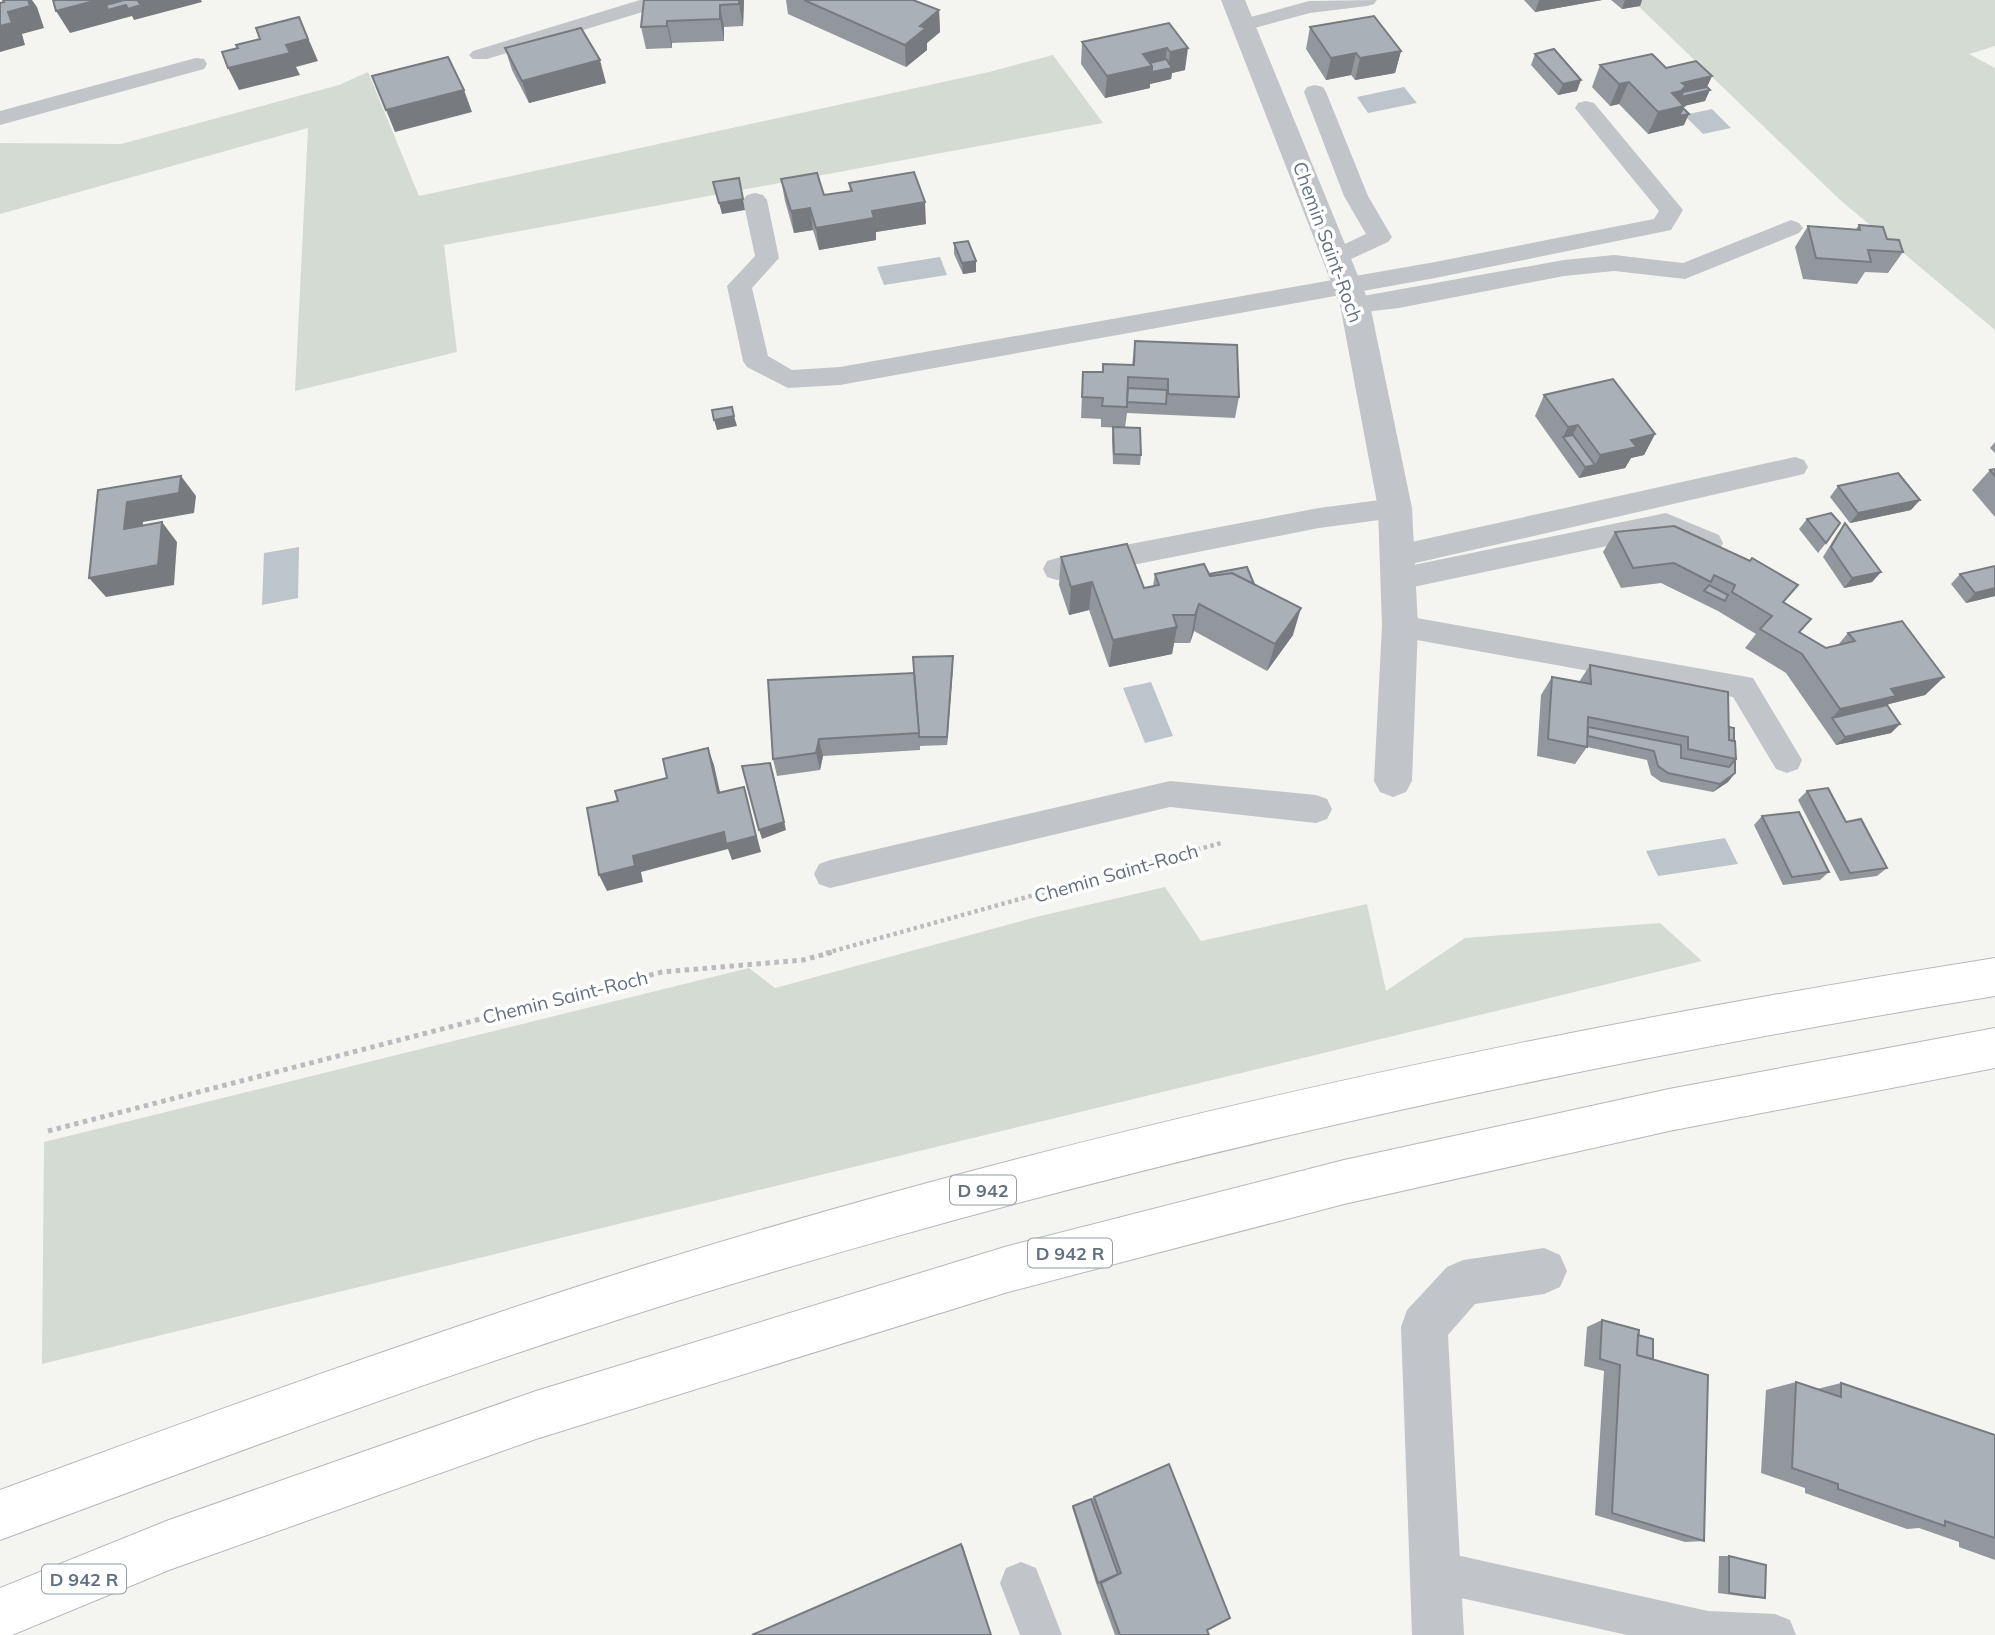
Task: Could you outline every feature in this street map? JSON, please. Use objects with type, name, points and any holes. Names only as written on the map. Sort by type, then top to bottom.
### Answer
[{"type":"main road","name":"D 942","points":[[0,1515],[311,1400],[673,1279],[979,1191],[1312,1107],[1627,1040],[1995,977]]},
{"type":"main road","name":"D 942 R","points":[[0,1614],[169,1545],[536,1415],[1009,1269],[1344,1182],[1669,1110],[1995,1048]]},
{"type":"street","name":"Chemin Saint-Roch","points":[[1238,12],[1346,283],[1395,508],[1400,626],[1393,781]]},
{"type":"street","points":[[1438,1635],[1424,1326],[1463,1283],[1544,1271]]},
{"type":"lane","points":[[480,55],[662,0]]},
{"type":"lane","points":[[1238,12],[1309,8],[1367,0]]},
{"type":"lane","points":[[0,118],[196,64]]},
{"type":"lane","points":[[1315,92],[1356,195],[1380,237],[1346,283]]},
{"type":"lane","points":[[755,200],[768,258],[739,286],[756,361],[788,379],[839,376],[1663,226],[1671,209],[1586,107]]},
{"type":"lane","points":[[1346,283],[1399,300],[1564,268],[1614,263],[1685,271],[1791,229]]},
{"type":"lane","points":[[1399,567],[1795,467]]},
{"type":"lane","points":[[1057,569],[1319,518],[1395,508]]},
{"type":"lane","points":[[1399,567],[1666,523],[1727,551]]},
{"type":"lane","points":[[1400,626],[1742,687],[1787,760]]},
{"type":"lane","points":[[830,874],[1170,794],[1316,809]]},
{"type":"lane","points":[[1434,1571],[1708,1632],[1775,1635]]},
{"type":"lane","points":[[1021,1583],[1041,1635]]},
{"type":"path","name":"Chemin Saint-Roch","points":[[48,1131],[662,972],[803,960],[1225,842]]},
{"type":"shaded area","points":[[1632,0],[1995,0],[1995,46],[1969,54],[1995,68],[1995,330],[1839,199]]},
{"type":"shaded area","points":[[1053,55],[1103,123],[444,245],[457,352],[295,391],[308,128],[0,214],[0,143],[121,144],[339,85],[368,72],[419,196],[989,72]]},
{"type":"shaded area","points":[[1404,87],[1417,103],[1368,113],[1357,97]]},
{"type":"shaded area","points":[[1712,109],[1731,128],[1703,134],[1684,115]]},
{"type":"shaded area","points":[[940,257],[947,275],[884,285],[877,267]]},
{"type":"shaded area","points":[[299,547],[298,598],[262,605],[264,553]]},
{"type":"shaded area","points":[[1151,682],[1173,736],[1145,743],[1123,688]]},
{"type":"shaded area","points":[[1725,838],[1738,864],[1658,876],[1646,851]]},
{"type":"shaded area","points":[[1165,887],[1201,941],[1367,904],[1386,991],[1465,938],[1660,923],[1702,961],[42,1364],[44,1142],[749,968],[775,988],[1036,917]]},
{"type":"building","points":[[3,0],[28,0],[30,6],[8,12],[12,23],[0,26],[0,3],[4,2]]},
{"type":"building","points":[[53,0],[98,0],[56,11]]},
{"type":"building","points":[[137,0],[141,5],[128,9],[126,5],[108,10],[106,5]]},
{"type":"building","points":[[644,0],[739,0],[739,4],[720,5],[720,19],[667,21],[667,26],[641,27]]},
{"type":"building","points":[[804,0],[913,0],[939,10],[920,26],[926,28],[905,45]]},
{"type":"building","points":[[1374,16],[1401,51],[1360,58],[1356,53],[1331,58],[1310,27]]},
{"type":"building","points":[[299,17],[308,39],[286,45],[290,53],[228,68],[222,52],[260,39],[256,28]]},
{"type":"building","points":[[1169,23],[1188,48],[1170,52],[1167,48],[1143,54],[1152,66],[1107,76],[1082,42]]},
{"type":"building","points":[[581,28],[600,60],[522,81],[505,48]]},
{"type":"building","points":[[1554,49],[1581,80],[1563,84],[1535,54]]},
{"type":"building","points":[[1652,54],[1666,68],[1696,61],[1712,76],[1682,83],[1686,86],[1681,91],[1672,93],[1684,106],[1658,112],[1629,82],[1619,84],[1600,65]]},
{"type":"building","points":[[448,57],[464,90],[386,110],[372,76]]},
{"type":"building","points":[[1166,59],[1172,68],[1152,72],[1150,63]]},
{"type":"building","points":[[1707,87],[1710,90],[1681,97],[1683,92]]},
{"type":"building","points":[[1683,108],[1689,114],[1679,116]]},
{"type":"building","points":[[914,172],[925,202],[872,211],[874,218],[816,228],[810,208],[791,211],[781,179],[817,173],[824,195],[852,191],[849,183]]},
{"type":"building","points":[[739,178],[743,199],[719,203],[713,182]]},
{"type":"building","points":[[1859,225],[1883,227],[1887,239],[1899,240],[1903,252],[1868,250],[1871,262],[1816,258],[1808,226],[1860,230]]},
{"type":"building","points":[[968,241],[976,261],[962,263],[954,243]]},
{"type":"building","points":[[1135,341],[1237,345],[1239,397],[1168,394],[1168,379],[1128,377],[1127,407],[1102,406],[1103,398],[1082,397],[1083,372],[1103,372],[1103,364],[1134,365]]},
{"type":"building","points":[[1613,379],[1655,434],[1631,440],[1637,447],[1600,455],[1578,425],[1568,427],[1544,395]]},
{"type":"building","points":[[1128,388],[1167,390],[1166,404],[1127,402]]},
{"type":"building","points":[[732,407],[734,416],[714,420],[712,410]]},
{"type":"building","points":[[1113,427],[1140,428],[1141,455],[1114,454]]},
{"type":"building","points":[[1573,435],[1595,465],[1585,467],[1563,437]]},
{"type":"building","points":[[1898,473],[1920,500],[1858,513],[1838,486]]},
{"type":"building","points":[[181,476],[179,493],[127,502],[124,529],[162,522],[158,565],[89,578],[98,490]]},
{"type":"building","points":[[1831,513],[1840,523],[1826,543],[1807,519]]},
{"type":"building","points":[[1845,523],[1881,572],[1852,578],[1831,547]]},
{"type":"building","points":[[1674,526],[1750,561],[1752,558],[1798,585],[1783,602],[1811,619],[1799,632],[1826,648],[1855,641],[1848,633],[1902,621],[1944,677],[1891,689],[1896,696],[1840,709],[1802,654],[1760,629],[1772,616],[1732,592],[1735,585],[1714,575],[1711,582],[1674,563],[1633,568],[1615,532]]},
{"type":"building","points":[[1127,544],[1144,588],[1159,585],[1155,574],[1204,564],[1210,576],[1232,573],[1301,608],[1275,644],[1199,604],[1195,615],[1173,615],[1177,627],[1113,640],[1092,582],[1071,587],[1061,557]]},
{"type":"building","points":[[1995,566],[1995,588],[1975,593],[1960,574]]},
{"type":"building","points":[[1247,567],[1254,584],[1232,573],[1209,574]]},
{"type":"building","points":[[1709,585],[1728,595],[1725,601],[1704,591]]},
{"type":"building","points":[[953,656],[947,737],[919,737],[913,657]]},
{"type":"building","points":[[1590,665],[1728,692],[1729,740],[1735,741],[1736,759],[1688,749],[1688,737],[1588,717],[1587,747],[1548,739],[1552,677],[1591,684]]},
{"type":"building","points":[[914,673],[919,733],[819,739],[816,753],[773,759],[768,680]]},
{"type":"building","points":[[1887,705],[1900,724],[1845,737],[1832,718]]},
{"type":"building","points":[[1588,727],[1681,745],[1681,758],[1729,767],[1735,760],[1735,773],[1720,784],[1668,773],[1658,766],[1654,751],[1588,736]]},
{"type":"building","points":[[1729,727],[1734,728],[1734,741],[1729,740]]},
{"type":"building","points":[[708,748],[718,793],[744,787],[756,836],[726,844],[724,832],[633,856],[635,866],[599,875],[587,808],[618,801],[615,791],[667,778],[663,759]]},
{"type":"building","points":[[770,763],[784,822],[759,830],[742,766]]},
{"type":"building","points":[[1828,788],[1846,822],[1861,819],[1887,868],[1850,873],[1807,791]]},
{"type":"building","points":[[1799,812],[1829,872],[1792,877],[1762,816]]},
{"type":"building","points":[[1602,1320],[1639,1330],[1637,1355],[1708,1375],[1704,1541],[1612,1513],[1620,1365],[1600,1359]]},
{"type":"building","points":[[1638,1335],[1653,1339],[1653,1359],[1637,1355]]},
{"type":"building","points":[[1796,1382],[1841,1397],[1841,1383],[1995,1435],[1995,1538],[1945,1521],[1945,1526],[1838,1489],[1838,1484],[1792,1468]]},
{"type":"building","points":[[1169,1464],[1230,1618],[1207,1630],[1209,1635],[1120,1635],[1101,1583],[1121,1573],[1094,1497]]},
{"type":"building","points":[[1091,1499],[1118,1574],[1098,1583],[1073,1506]]},
{"type":"building","points":[[961,1544],[991,1635],[752,1635]]},
{"type":"building","points":[[1729,1556],[1766,1565],[1765,1598],[1729,1593]]}]
